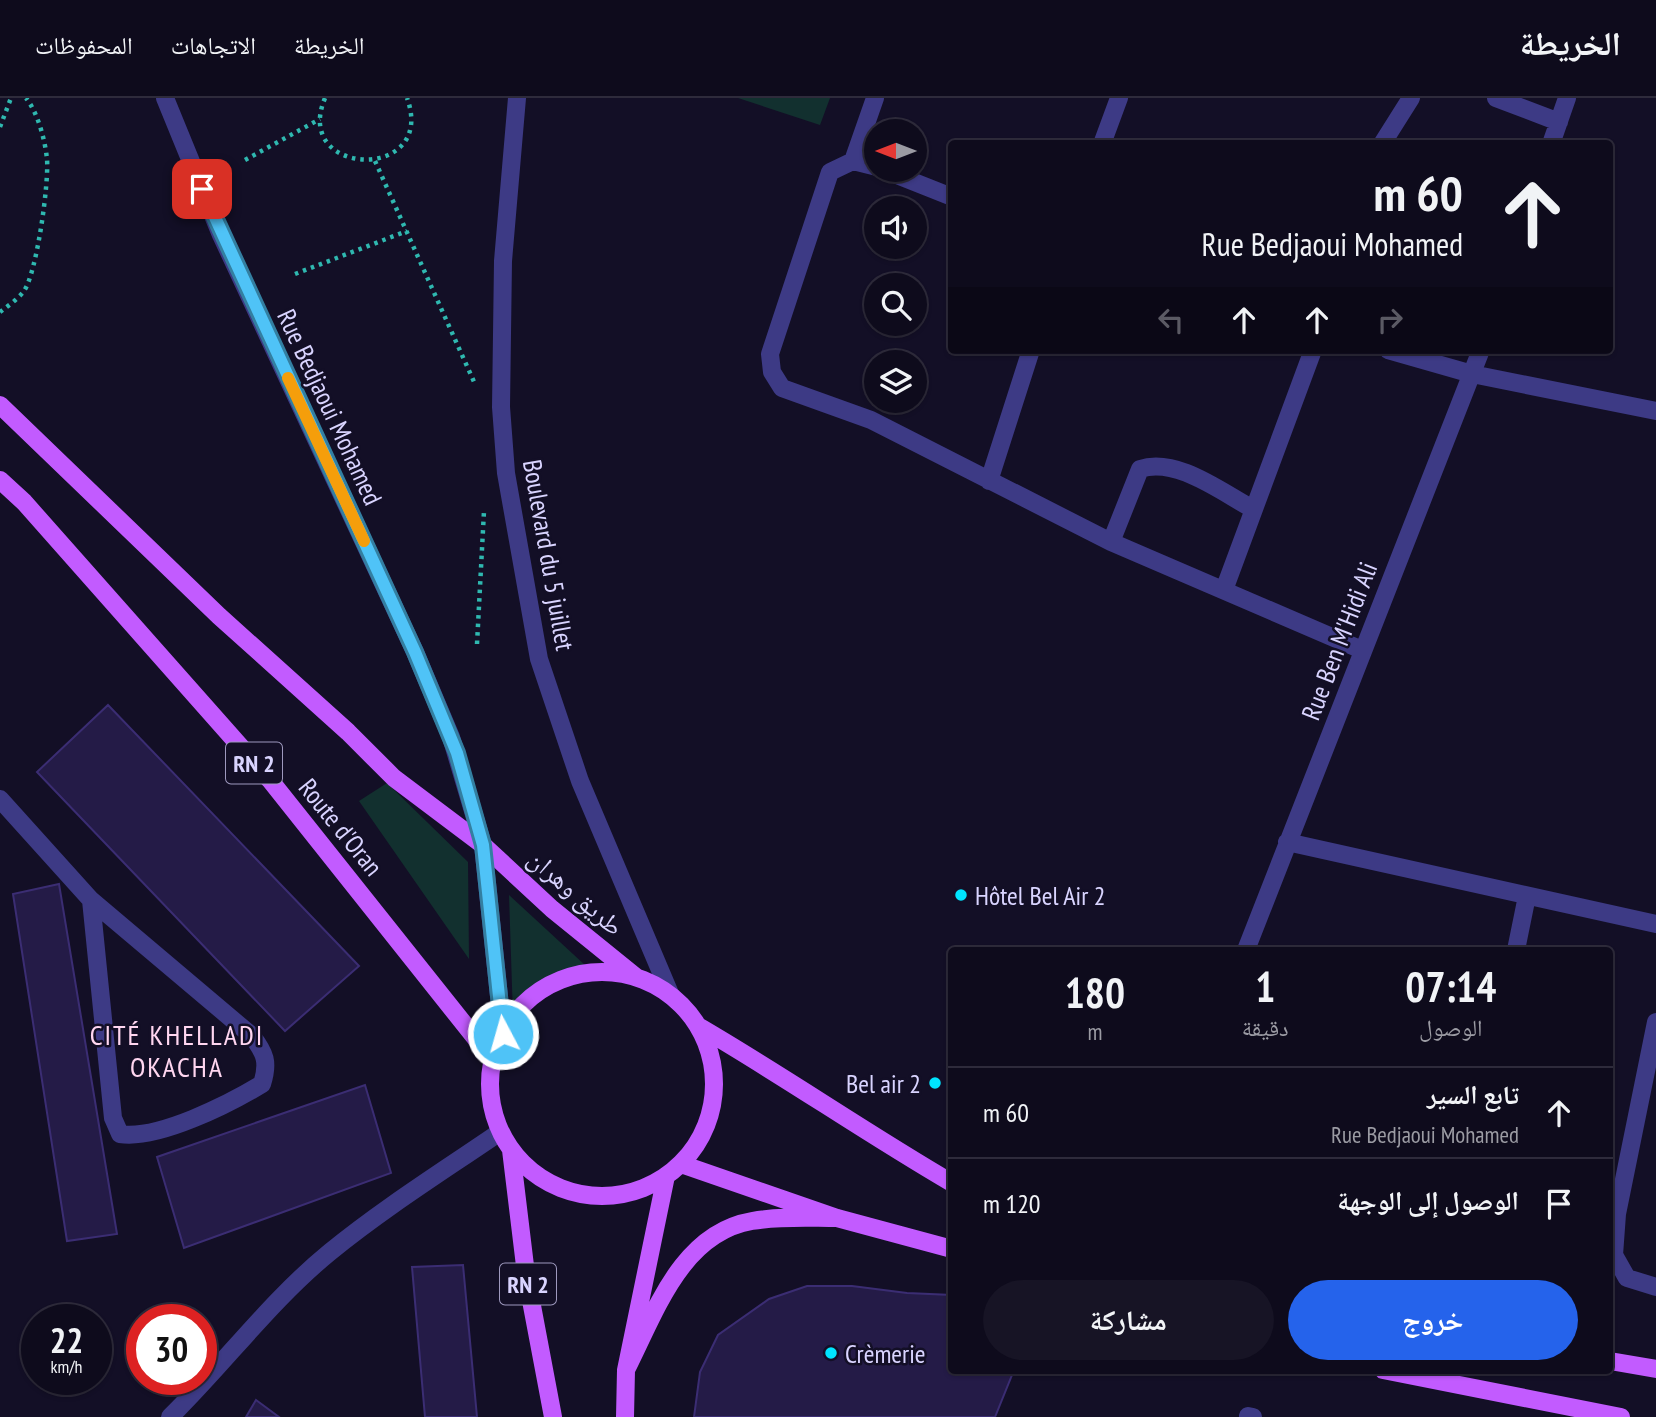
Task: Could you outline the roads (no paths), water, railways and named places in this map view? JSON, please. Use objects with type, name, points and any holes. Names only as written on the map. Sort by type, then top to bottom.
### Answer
[{"type":"main road","points":[[0,405],[219,616],[348,732],[394,778],[483,845]]},
{"type":"main road","name":"Route d'Oran","points":[[0,480],[24,502],[270,780],[492,1059]]},
{"type":"main road","name":"طريق وهران","points":[[483,845],[552,909],[636,977]]},
{"type":"main road","points":[[698,1027],[709,1054],[714,1083],[710,1113],[699,1140],[681,1164],[666,1176],[640,1190],[612,1196],[583,1195],[555,1186],[531,1171],[511,1150],[500,1132],[492,1106],[492,1059],[513,1016],[538,992],[568,977],[602,972],[636,977],[671,996],[698,1027],[806,1090],[896,1150],[948,1181]]},
{"type":"main road","name":"RN 2","points":[[511,1150],[526,1274],[553,1417]]},
{"type":"main road","points":[[681,1164],[837,1218],[948,1248]]},
{"type":"main road","points":[[625,1417],[626,1370],[666,1176]]},
{"type":"main road","points":[[626,1370],[665,1293],[688,1257],[705,1242],[727,1227],[751,1221],[837,1218]]},
{"type":"main road","points":[[1613,1362],[1656,1370]]},
{"type":"main road","points":[[1403,1374],[1621,1417]]},
{"type":"street","name":"Rue Bedjaoui Mohamed","points":[[165,98],[221,235],[415,652],[451,737],[483,845],[503,1034]]},
{"type":"street","name":"Boulevard du 5 juillet","points":[[517,98],[503,261],[501,407],[508,486],[539,659],[580,781],[671,996]]},
{"type":"street","points":[[853,161],[875,98]]},
{"type":"street","points":[[1103,140],[1119,98]]},
{"type":"street","points":[[1385,140],[1411,98]]},
{"type":"street","points":[[1496,98],[1559,122]]},
{"type":"street","points":[[1552,140],[1567,98]]},
{"type":"street","points":[[864,164],[853,161],[830,172],[770,354],[772,372],[782,387],[872,420],[1111,542],[1362,650]]},
{"type":"street","points":[[914,182],[948,195]]},
{"type":"street","points":[[989,481],[1030,354]]},
{"type":"street","points":[[1224,590],[1311,354]]},
{"type":"street","points":[[1402,354],[1472,374],[1656,411]]},
{"type":"street","name":"Rue Ben M'Hidi Ali","points":[[1247,947],[1480,354]]},
{"type":"street","points":[[1111,542],[1140,469],[1153,465],[1170,466],[1253,509]]},
{"type":"street","points":[[0,799],[92,900],[252,1036],[265,1053],[267,1067],[262,1084],[227,1104],[138,1136],[120,1134],[113,1118],[92,900]]},
{"type":"street","points":[[1287,842],[1656,924]]},
{"type":"street","points":[[1517,947],[1527,896]]},
{"type":"street","points":[[1613,1247],[1617,1214],[1656,1022]]},
{"type":"street","points":[[170,1417],[265,1312],[329,1253],[392,1205],[500,1132]]},
{"type":"street","points":[[1613,1257],[1627,1278],[1656,1287]]},
{"type":"place","name":"Hôtel Bel Air 2","points":[[961,895]]},
{"type":"place","name":"Bel air 2","points":[[935,1083]]},
{"type":"place","name":"Crèmerie","points":[[831,1353]]},
{"type":"district","name":"CITÉ KHELLADI OKACHA","points":[[177,1050]]}]
